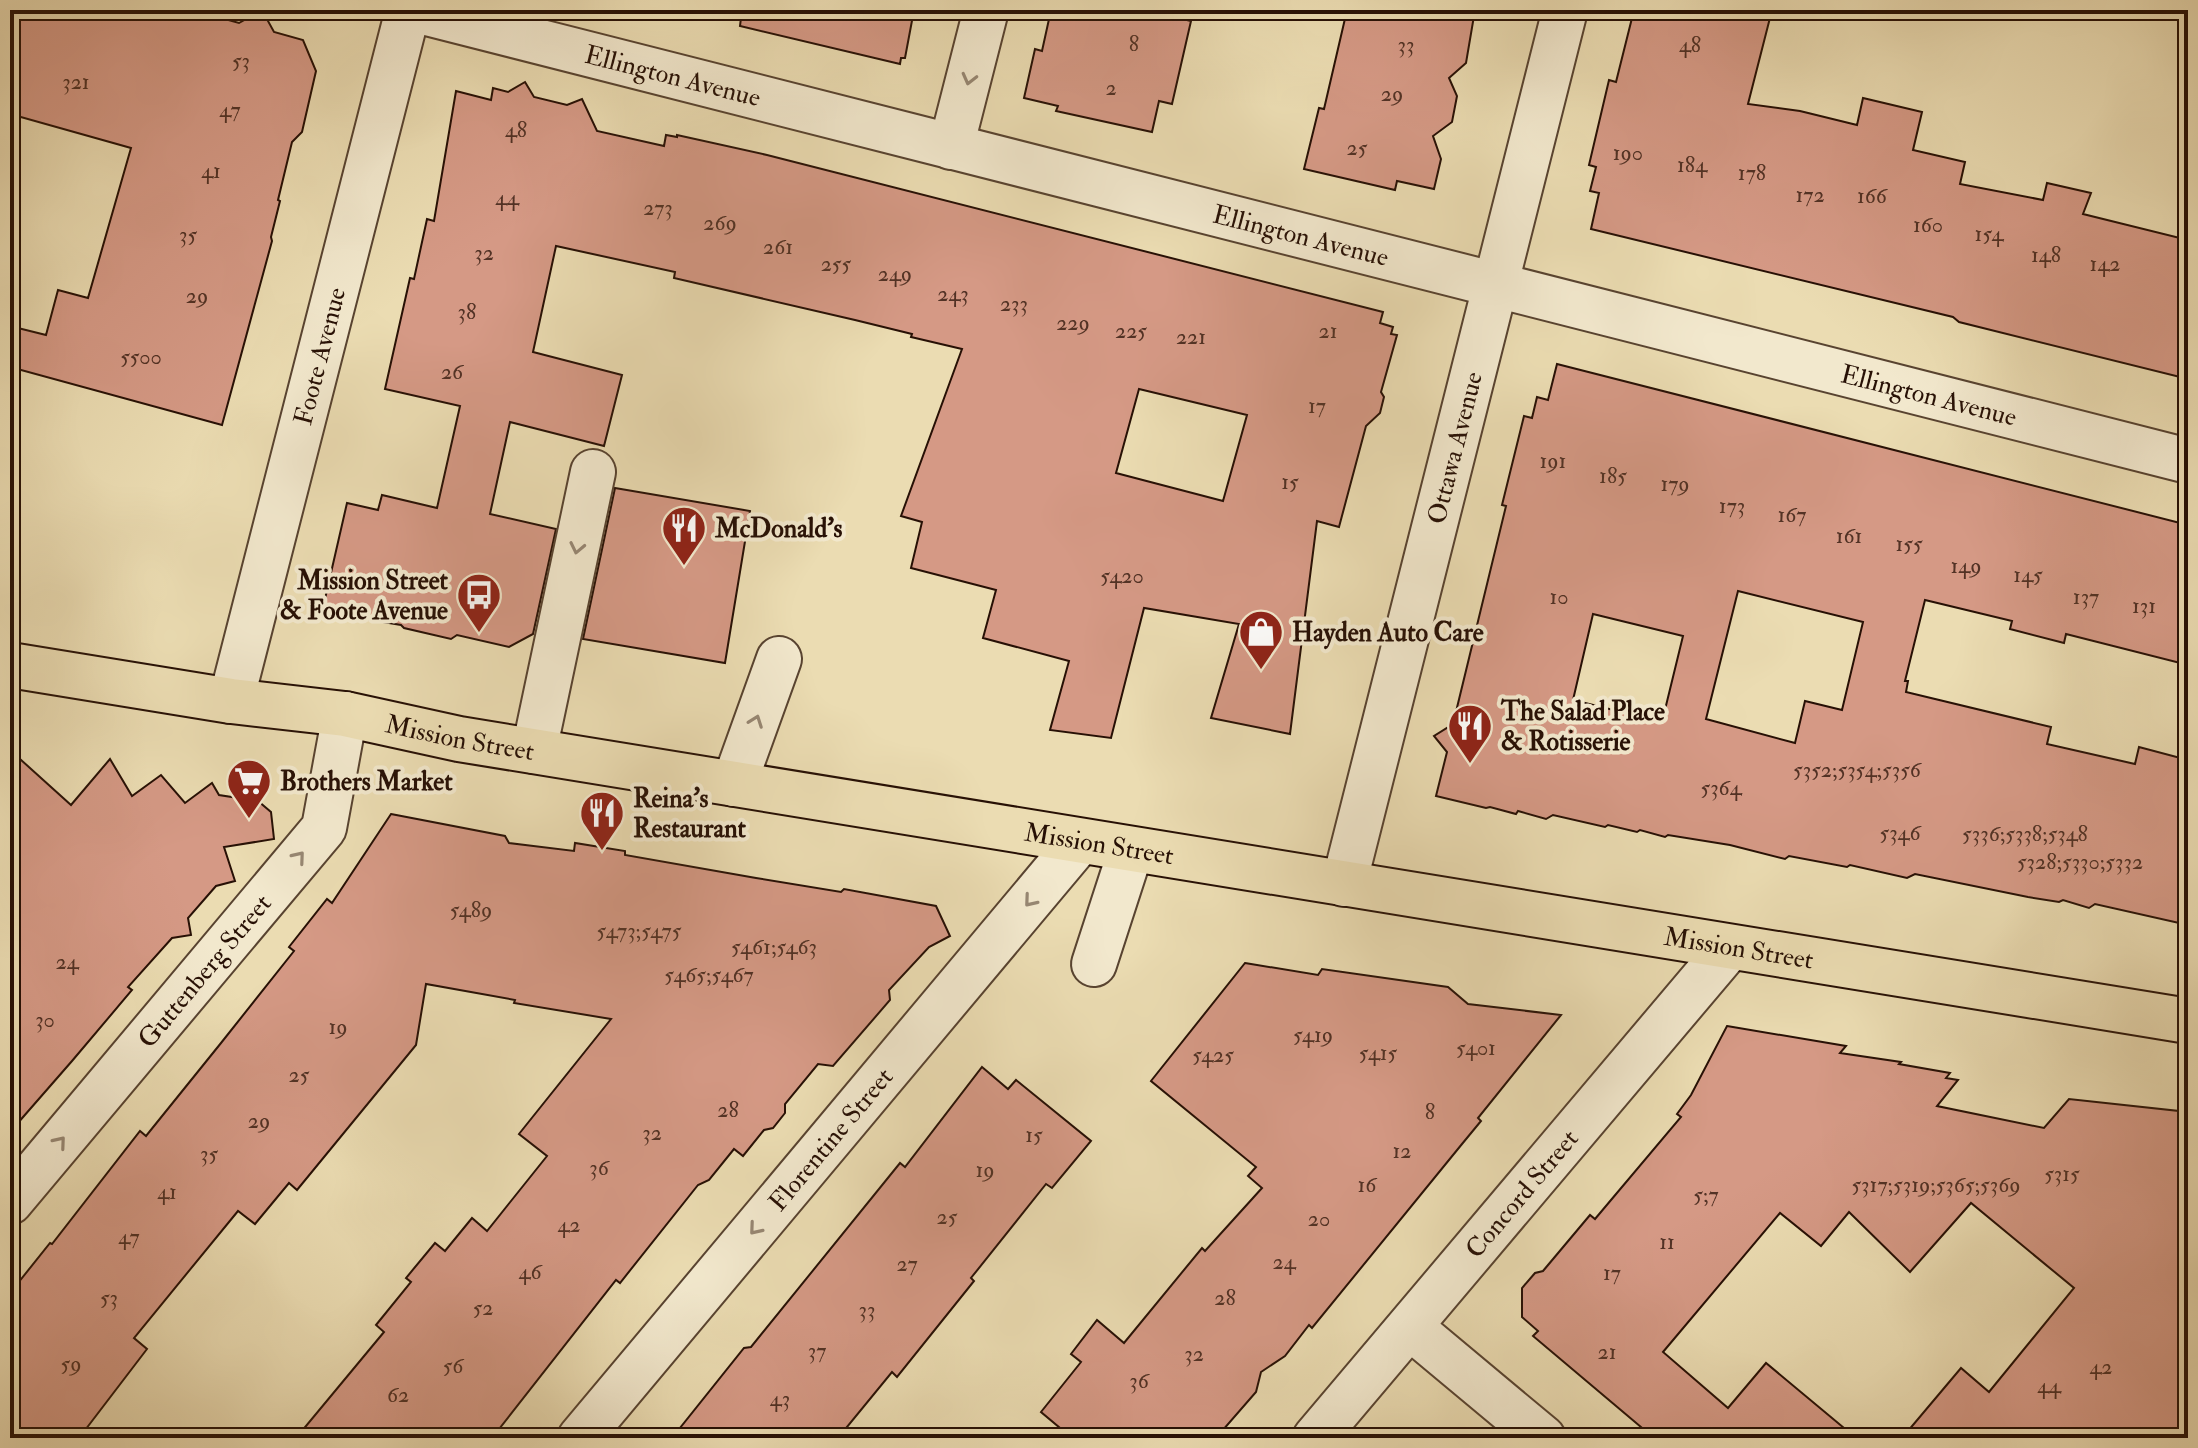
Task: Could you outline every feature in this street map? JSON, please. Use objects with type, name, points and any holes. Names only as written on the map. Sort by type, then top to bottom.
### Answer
[{"type":"main road","name":"Mission Street","points":[[10,665],[231,701],[345,714],[421,733],[2188,1021]]},
{"type":"street","name":"Foote Avenue","points":[[231,701],[408,10]]},
{"type":"street","name":"Ellington Avenue","points":[[415,10],[2188,461]]},
{"type":"street","points":[[951,147],[986,10]]},
{"type":"street","name":"Ottawa Avenue","points":[[1344,884],[1565,10]]},
{"type":"street","points":[[534,751],[593,472]]},
{"type":"street","points":[[734,784],[779,659]]},
{"type":"street","name":"Guttenberg Street","points":[[10,1202],[324,828],[345,714]]},
{"type":"street","name":"Florentine Street","points":[[580,1438],[1080,841]]},
{"type":"street","points":[[1094,964],[1131,850]]},
{"type":"street","name":"Concord Street","points":[[1315,1438],[1729,948]]},
{"type":"street","points":[[1410,1327],[1543,1438]]},
{"type":"building","points":[[10,10],[192,10],[239,23],[262,10],[274,32],[303,40],[316,71],[302,132],[292,142],[272,241],[222,425],[10,367],[10,326],[46,335],[58,290],[88,298],[131,148],[10,114]]},
{"type":"building","points":[[742,10],[914,10],[905,58],[901,58],[900,64],[740,26]]},
{"type":"building","points":[[1051,10],[1145,10],[1191,21],[1172,104],[1159,101],[1152,132],[1056,111],[1058,106],[1024,98],[1035,49],[1042,51]]},
{"type":"building","points":[[1347,10],[1475,10],[1466,63],[1449,78],[1457,96],[1452,122],[1433,136],[1441,159],[1434,189],[1397,181],[1395,190],[1304,169],[1319,108],[1324,109]]},
{"type":"building","points":[[1634,10],[1772,10],[1748,104],[1800,111],[1857,125],[1863,98],[1922,112],[1913,150],[1965,162],[1960,184],[2043,200],[2047,183],[2091,193],[2083,214],[2188,240],[2188,379],[1959,322],[1953,317],[1591,229],[1599,193],[1590,191],[1596,167],[1589,165],[1609,80],[1616,82]]},
{"type":"building","points":[[525,82],[534,97],[567,105],[582,99],[597,131],[664,146],[666,135],[677,135],[767,155],[1383,312],[1380,323],[1393,327],[1391,334],[1397,335],[1381,392],[1384,397],[1380,413],[1366,426],[1339,527],[1317,521],[1290,734],[1211,718],[1239,624],[1144,608],[1111,738],[1050,730],[1069,661],[983,638],[996,590],[911,568],[922,522],[901,516],[962,349],[911,337],[912,334],[674,278],[675,272],[556,246],[533,352],[622,375],[604,446],[510,422],[490,514],[556,529],[533,634],[509,647],[457,635],[451,639],[401,625],[322,612],[347,503],[378,510],[382,495],[437,508],[460,406],[385,389],[427,219],[434,221],[456,91],[491,100],[493,88],[508,92]],"holes":[[[1139,389],[1247,415],[1223,501],[1116,473]]]},
{"type":"building","points":[[1557,364],[2188,525],[2188,665],[2066,634],[2064,643],[2010,629],[2012,621],[1925,600],[1905,681],[1908,681],[1906,692],[2051,727],[2047,744],[2135,764],[2139,747],[2188,760],[2188,925],[2095,904],[2089,908],[2063,900],[2028,897],[1915,874],[1907,878],[1850,865],[1847,867],[1789,856],[1785,859],[1730,845],[1665,837],[1608,825],[1605,827],[1553,815],[1546,819],[1518,811],[1516,814],[1436,796],[1447,752],[1434,736],[1453,724],[1506,506],[1502,505],[1524,416],[1532,418],[1537,397],[1548,400]],"holes":[[[1738,591],[1863,622],[1842,710],[1805,701],[1795,743],[1706,719]],[[1593,614],[1683,636],[1662,722],[1573,700]]]},
{"type":"building","points":[[615,488],[750,511],[725,663],[583,639]]},
{"type":"building","points":[[10,750],[71,805],[110,759],[132,796],[161,775],[185,803],[212,783],[219,795],[258,801],[271,812],[274,839],[224,847],[235,881],[216,886],[188,918],[191,935],[172,938],[128,987],[132,990],[10,1132]]},
{"type":"building","points":[[391,814],[505,836],[509,843],[574,851],[575,843],[756,878],[841,892],[844,889],[936,906],[950,936],[929,947],[889,990],[890,1000],[833,1066],[818,1064],[785,1104],[785,1113],[773,1128],[764,1130],[743,1156],[734,1149],[709,1180],[698,1185],[620,1283],[616,1280],[492,1438],[296,1438],[384,1332],[376,1325],[411,1282],[406,1278],[435,1243],[445,1251],[472,1218],[487,1231],[547,1156],[519,1134],[611,1019],[426,984],[416,1045],[297,1190],[289,1183],[255,1224],[238,1211],[134,1338],[147,1349],[79,1438],[10,1438],[10,1293],[140,1131],[146,1136],[221,1043],[294,951],[289,947],[327,899],[332,903]]},
{"type":"building","points":[[1245,963],[1318,975],[1322,969],[1448,987],[1468,1004],[1561,1015],[1478,1118],[1481,1121],[1312,1328],[1309,1325],[1285,1356],[1261,1372],[1256,1392],[1216,1438],[1072,1438],[1041,1412],[1081,1362],[1071,1354],[1097,1320],[1124,1343],[1202,1248],[1205,1251],[1262,1188],[1248,1176],[1256,1167],[1151,1081]]},
{"type":"building","points":[[1727,1026],[1846,1046],[1840,1053],[1950,1073],[1946,1078],[1958,1080],[1937,1106],[2044,1128],[2069,1099],[2188,1112],[2188,1438],[1902,1438],[1961,1368],[1989,1392],[2074,1288],[1971,1203],[1910,1272],[1849,1212],[1821,1246],[1780,1213],[1663,1352],[1728,1408],[1766,1363],[1856,1438],[1654,1438],[1533,1336],[1538,1331],[1522,1317],[1522,1288],[1535,1273],[1543,1271],[1590,1215],[1595,1219],[1681,1117],[1677,1114],[1691,1095]]},
{"type":"building","points":[[982,1067],[1008,1089],[1016,1080],[1091,1141],[1052,1188],[1046,1184],[897,1377],[892,1372],[838,1438],[672,1438],[744,1348],[751,1347],[900,1163],[905,1167]]},
{"type":"place","name":"McDonald's","points":[[684,567]]},
{"type":"place","name":"Mission Street & Foote Avenue","points":[[479,634]]},
{"type":"place","name":"Hayden Auto Care","points":[[1261,671]]},
{"type":"place","name":"The Salad Place & Rotisserie","points":[[1470,765]]},
{"type":"place","name":"Brothers Market","points":[[249,820]]},
{"type":"place","name":"Reina's Restaurant","points":[[602,852]]}]
